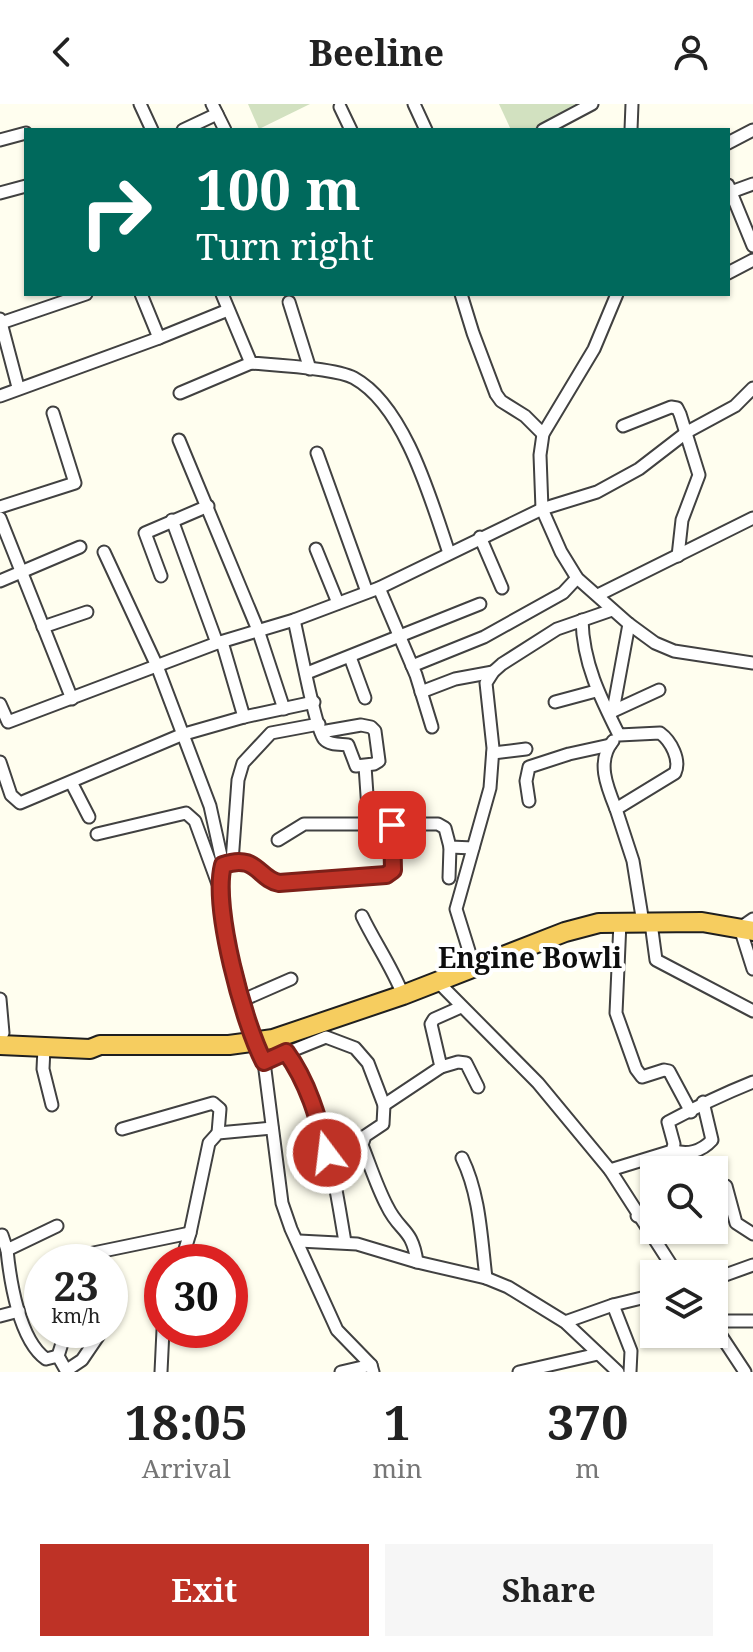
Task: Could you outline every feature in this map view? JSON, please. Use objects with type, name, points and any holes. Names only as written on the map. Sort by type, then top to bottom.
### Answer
[{"type":"highway","points":[[1,1037],[44,1048],[254,1043],[291,1034],[438,982],[565,932],[599,923],[702,922],[749,926]]},
{"type":"highway","points":[[1,1037],[88,1038],[100,1045]]},
{"type":"street","points":[[140,104],[151,128]]},
{"type":"street","points":[[414,104],[425,128]]},
{"type":"street","points":[[547,128],[592,104]]},
{"type":"street","points":[[631,128],[632,104]]},
{"type":"street","points":[[340,107],[350,128]]},
{"type":"street","points":[[186,128],[215,109],[224,128]]},
{"type":"street","points":[[730,142],[753,130]]},
{"type":"street","points":[[0,140],[24,134]]},
{"type":"street","points":[[753,184],[730,189],[753,246]]},
{"type":"street","points":[[0,193],[24,187]]},
{"type":"street","points":[[730,272],[753,260]]},
{"type":"street","points":[[142,296],[159,338]]},
{"type":"street","points":[[223,296],[251,363]]},
{"type":"street","points":[[462,296],[496,394],[543,434]]},
{"type":"street","points":[[616,296],[594,349],[543,434],[540,455],[542,509],[561,552],[577,578],[655,643],[674,651],[753,663]]},
{"type":"street","points":[[18,387],[1,320],[60,298]]},
{"type":"street","points":[[289,302],[310,369]]},
{"type":"street","points":[[0,396],[228,310]]},
{"type":"street","points":[[180,393],[251,363],[352,377],[371,390],[391,416],[418,464],[449,553]]},
{"type":"street","points":[[0,704],[4,724],[219,643],[294,620],[373,590],[542,509],[614,484],[687,432],[735,406],[753,388]]},
{"type":"street","points":[[623,426],[671,407],[677,408],[699,475],[682,520],[678,556]]},
{"type":"street","points":[[0,507],[75,483],[53,413]]},
{"type":"street","points":[[179,440],[258,630],[284,709]]},
{"type":"street","points":[[317,453],[373,590],[412,666],[432,727]]},
{"type":"street","points":[[161,576],[145,533],[208,506]]},
{"type":"street","points":[[0,518],[72,699]]},
{"type":"street","points":[[598,595],[753,518]]},
{"type":"street","points":[[172,520],[244,717]]},
{"type":"street","points":[[480,537],[502,588]]},
{"type":"street","points":[[0,581],[80,547]]},
{"type":"street","points":[[316,549],[338,603]]},
{"type":"street","points":[[104,552],[157,666],[210,806],[228,864]]},
{"type":"street","points":[[412,666],[484,637],[563,593],[577,578]]},
{"type":"street","points":[[307,673],[480,604]]},
{"type":"street","points":[[421,692],[455,679],[493,672],[557,629],[612,610]]},
{"type":"street","points":[[43,627],[87,612]]},
{"type":"street","points":[[221,890],[228,864],[238,780],[243,763],[271,733],[320,728],[361,725],[373,728],[379,761],[365,766],[354,764],[348,745],[329,742],[320,728],[294,620]]},
{"type":"street","points":[[582,620],[583,639],[596,691],[611,712],[619,735]]},
{"type":"street","points":[[611,712],[629,624]]},
{"type":"street","points":[[350,657],[365,698]]},
{"type":"street","points":[[474,967],[456,909],[490,788],[493,753],[486,683],[493,672]]},
{"type":"street","points":[[611,712],[659,690]]},
{"type":"street","points":[[555,702],[596,691]]},
{"type":"street","points":[[0,762],[11,795],[16,802],[24,802],[181,735],[314,702]]},
{"type":"street","points":[[616,809],[675,773],[678,767],[675,756],[664,735],[619,735],[610,745],[603,768],[616,809],[633,861],[656,960],[753,1011]]},
{"type":"street","points":[[529,801],[526,781],[529,767],[610,745]]},
{"type":"street","points":[[493,753],[526,749]]},
{"type":"street","points":[[365,766],[369,824]]},
{"type":"street","points":[[71,782],[89,817]]},
{"type":"street","points":[[97,834],[186,813],[195,821],[221,890],[226,935],[254,1043],[264,1062],[282,1203],[337,1330],[372,1369]]},
{"type":"street","points":[[278,840],[304,824],[438,824],[445,828],[450,847],[449,878]]},
{"type":"street","points":[[228,864],[258,868],[270,881],[279,883],[386,875],[393,870],[392,825]]},
{"type":"street","points":[[450,847],[473,848]]},
{"type":"street","points":[[362,916],[392,968],[403,995]]},
{"type":"street","points":[[620,922],[614,999],[632,1060],[642,1077],[667,1069],[691,1112]]},
{"type":"street","points":[[749,926],[753,969]]},
{"type":"street","points":[[243,1000],[291,979]]},
{"type":"street","points":[[438,982],[538,1083],[610,1170],[667,1260]]},
{"type":"street","points":[[0,999],[1,1037]]},
{"type":"street","points":[[441,1067],[431,1024],[434,1019],[461,1007]]},
{"type":"street","points":[[264,1062],[326,1037],[355,1048],[368,1063],[384,1105],[383,1124],[365,1136],[362,1145],[387,1206],[410,1235],[417,1262]]},
{"type":"street","points":[[44,1048],[43,1069],[52,1105]]},
{"type":"street","points":[[286,1052],[297,1068],[317,1114],[335,1184],[345,1242]]},
{"type":"street","points":[[384,1105],[441,1067],[458,1062],[466,1063],[478,1087]]},
{"type":"street","points":[[673,1150],[667,1124],[703,1102],[753,1082]]},
{"type":"street","points":[[610,1170],[673,1150],[684,1154],[704,1147],[712,1140],[703,1102]]},
{"type":"street","points":[[122,1129],[213,1103],[220,1109],[218,1133],[209,1143],[187,1244]]},
{"type":"street","points":[[218,1133],[272,1128]]},
{"type":"street","points":[[462,1158],[475,1195],[486,1278]]},
{"type":"street","points":[[728,1193],[736,1223],[753,1234]]},
{"type":"street","points":[[7,1250],[57,1226]]},
{"type":"street","points":[[128,1246],[190,1233]]},
{"type":"street","points":[[2,1235],[19,1311],[39,1354],[46,1359],[58,1356]]},
{"type":"street","points":[[299,1241],[345,1242],[486,1278],[508,1287],[565,1322],[618,1372]]},
{"type":"street","points":[[728,1274],[753,1265]]},
{"type":"street","points":[[565,1322],[640,1298]]},
{"type":"street","points":[[613,1305],[631,1351],[630,1372]]},
{"type":"street","points":[[0,1316],[19,1311]]},
{"type":"street","points":[[728,1322],[753,1321]]},
{"type":"street","points":[[728,1345],[745,1372]]},
{"type":"street","points":[[60,1348],[58,1356],[67,1371],[82,1360],[90,1348]]},
{"type":"street","points":[[161,1372],[162,1348]]},
{"type":"street","points":[[519,1372],[574,1366],[598,1354]]},
{"type":"street","points":[[341,1372],[372,1369]]},
{"type":"green space","points":[[248,104],[310,104],[261,128]]},
{"type":"green space","points":[[499,104],[583,104],[536,128],[510,128]]},
{"type":"district","name":"Engine Bowli","points":[[530,957]]},
{"type":"route","points":[[327,1153],[317,1114],[297,1068],[286,1052],[264,1062],[254,1043],[226,935],[220,877],[223,865],[232,862],[258,868],[270,881],[279,883],[391,874],[392,825]]}]
